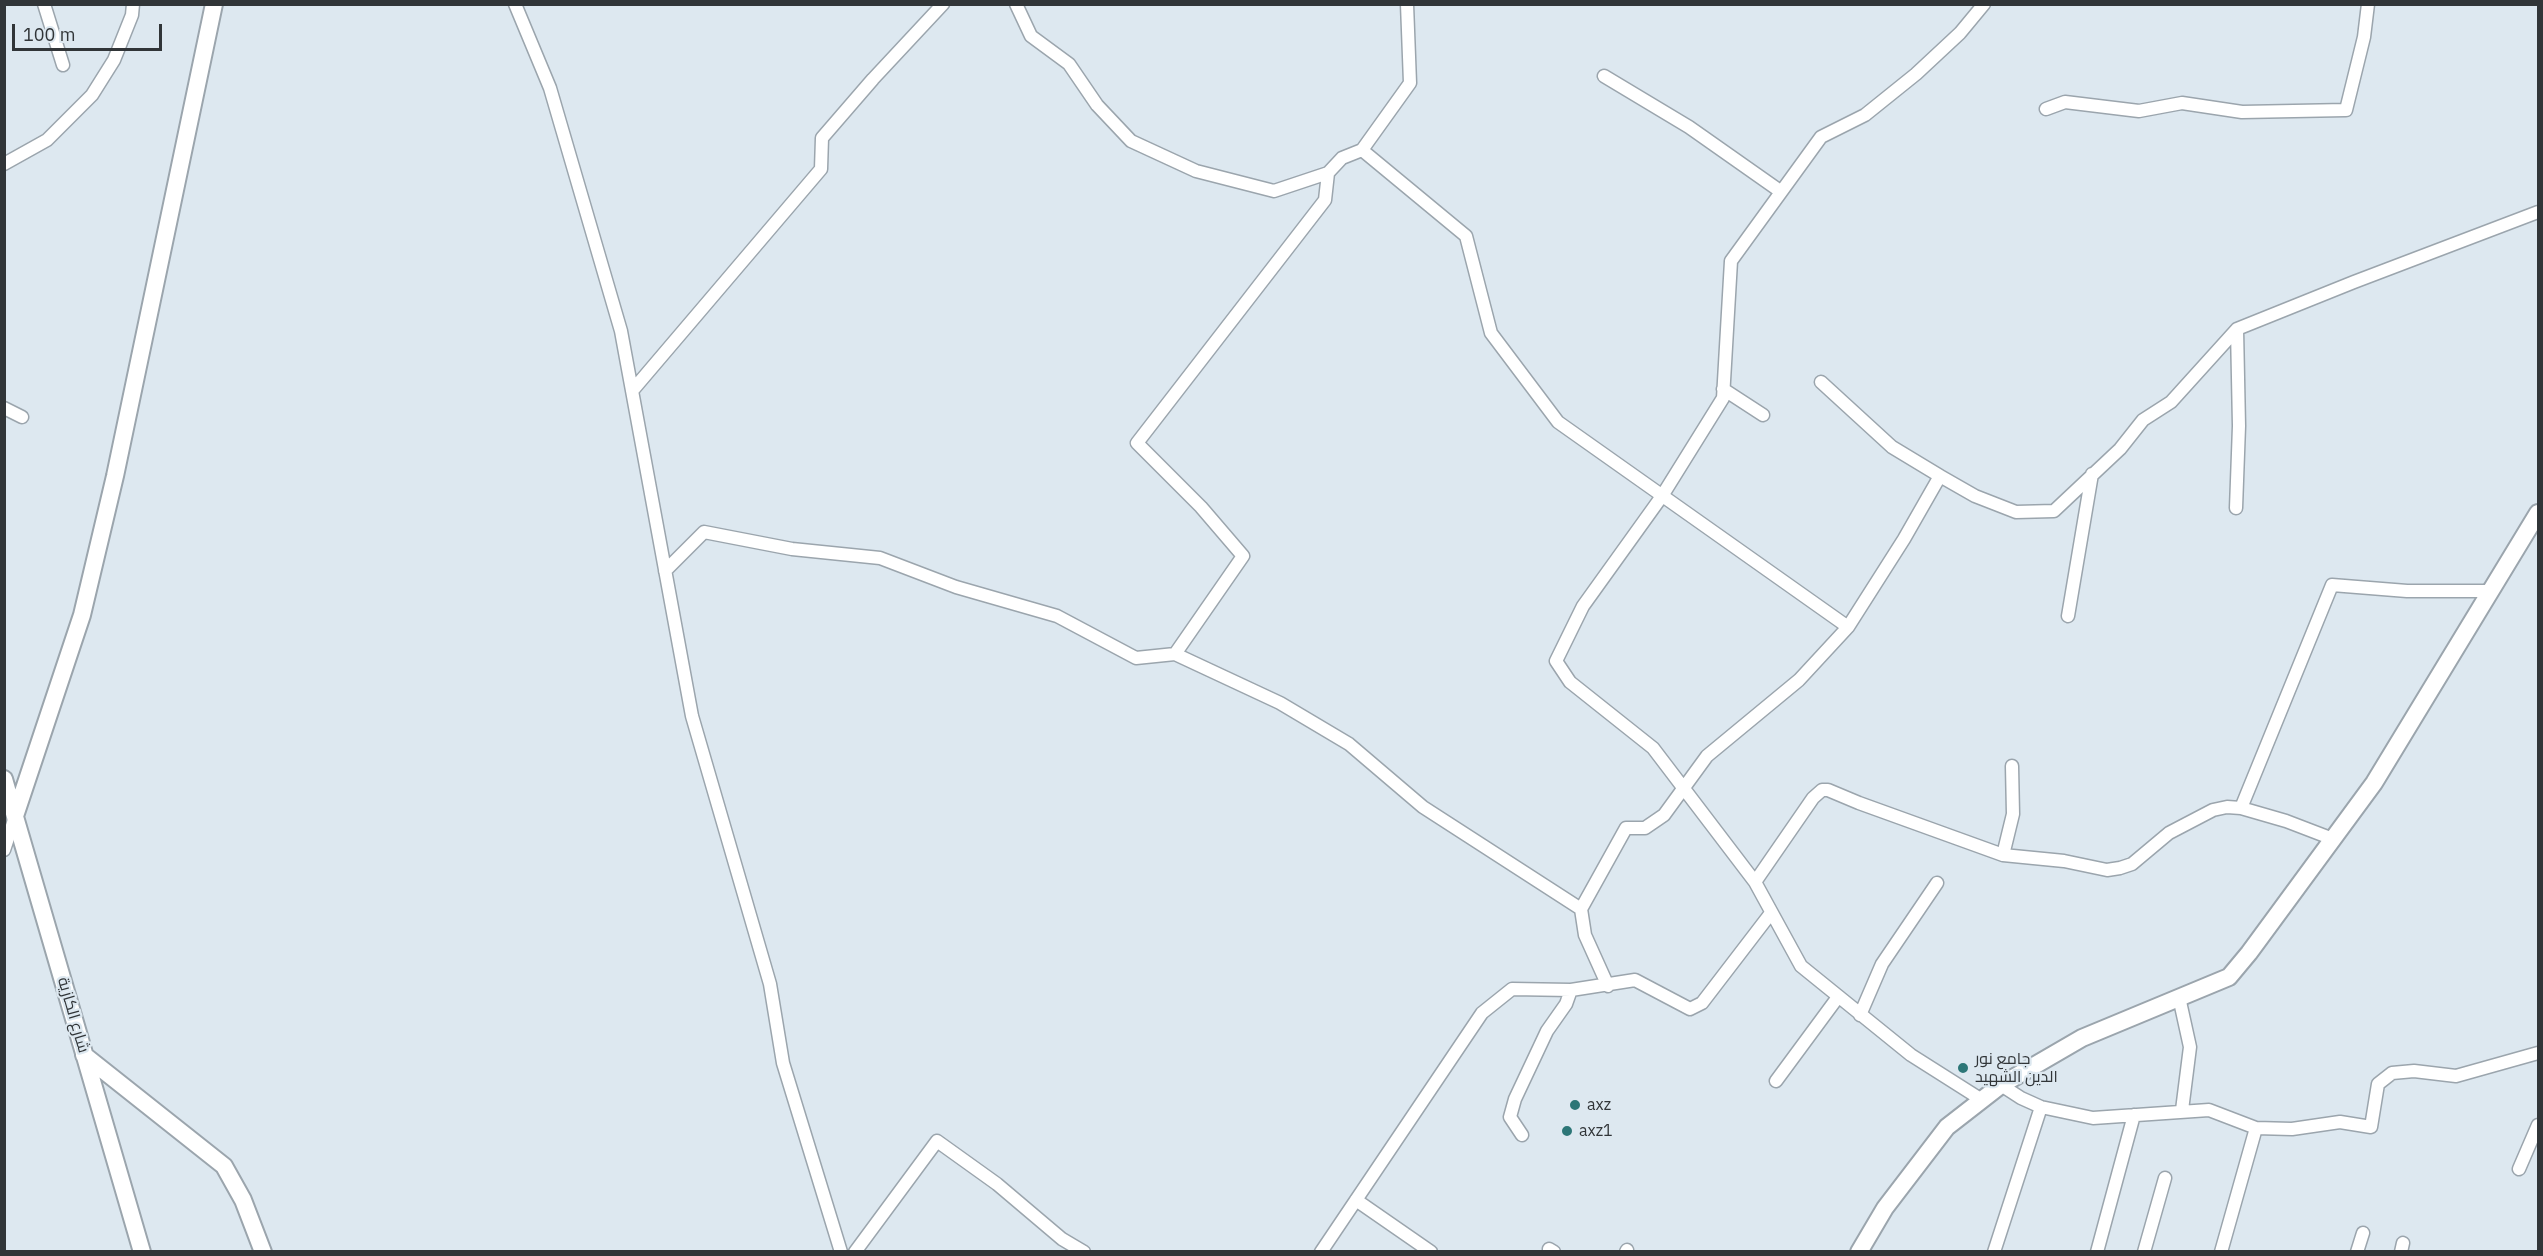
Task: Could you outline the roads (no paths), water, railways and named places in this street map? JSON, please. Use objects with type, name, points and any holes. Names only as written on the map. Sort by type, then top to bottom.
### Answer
[{"type":"street","points":[[44,4],[63,65]]},
{"type":"street","points":[[4,164],[46,140],[92,95],[114,60],[132,15],[132,4]]},
{"type":"street","points":[[4,850],[82,615],[115,476],[214,4]]},
{"type":"street","points":[[515,4],[550,88],[621,331],[692,716],[770,984],[783,1063],[841,1251]]},
{"type":"street","points":[[632,391],[821,169],[822,138],[873,79],[944,4]]},
{"type":"street","points":[[1016,4],[1031,36],[1069,64],[1097,105],[1131,141],[1196,171],[1274,191],[1328,173],[1342,158],[1362,150],[1410,83],[1407,4]]},
{"type":"street","points":[[1982,1100],[1920,1062],[1801,966],[1755,882],[1653,748],[1570,682],[1556,662],[1582,606],[1662,496],[1723,398],[1731,261],[1821,137],[1865,115],[1916,74],[1960,33],[1984,4]]},
{"type":"street","points":[[2046,109],[2065,102],[2139,111],[2182,103],[2242,112],[2346,110],[2364,37],[2368,4]]},
{"type":"street","points":[[1604,76],[1689,128],[1780,191]]},
{"type":"street","points":[[1362,150],[1466,236],[1491,333],[1558,422],[1848,627]]},
{"type":"street","points":[[1175,654],[1243,556],[1201,507],[1137,443],[1325,200],[1328,173]]},
{"type":"street","points":[[1821,382],[1892,447],[1975,496],[2016,512],[2054,511],[2120,448],[2143,420],[2171,402],[2237,329],[2538,212]]},
{"type":"street","points":[[2236,508],[2239,426],[2237,329]]},
{"type":"street","points":[[1724,389],[1763,415]]},
{"type":"street","points":[[4,408],[22,417]]},
{"type":"street","points":[[2068,616],[2092,474]]},
{"type":"street","points":[[1608,986],[1585,935],[1581,909],[1626,828],[1645,828],[1664,815],[1707,756],[1799,680],[1848,627],[1904,539],[1940,476]]},
{"type":"street","points":[[1859,1251],[1885,1208],[1947,1127],[2001,1085],[2082,1038],[2229,976],[2250,953],[2374,783],[2538,513]]},
{"type":"street","points":[[665,571],[704,532],[792,549],[880,558],[956,586],[1057,616],[1136,658],[1175,654],[1280,703],[1349,744],[1423,807],[1581,909]]},
{"type":"street","points":[[2241,808],[2332,585],[2407,591],[2491,591]]},
{"type":"street","points":[[2003,855],[2013,814],[2012,766]]},
{"type":"street","name":"شارع الكازية","points":[[4,779],[142,1251]]},
{"type":"street","points":[[1755,882],[1813,798],[1822,790],[1828,790],[2003,855],[2064,861],[2107,870],[2132,864],[2169,833],[2213,810],[2241,808],[2286,821],[2332,839]]},
{"type":"street","points":[[1860,1015],[1882,964],[1937,883]]},
{"type":"street","points":[[1321,1251],[1482,1013],[1512,989],[1571,990],[1635,980],[1690,1009],[1702,1003],[1771,913]]},
{"type":"street","points":[[1522,1135],[1510,1117],[1515,1099],[1547,1031],[1566,1004],[1571,990]]},
{"type":"street","points":[[1776,1081],[1838,997]]},
{"type":"street","points":[[2179,997],[2190,1047],[2182,1110]]},
{"type":"street","points":[[2001,1085],[2020,1098],[2041,1107],[2093,1118],[2182,1110],[2210,1110],[2256,1128],[2292,1129],[2340,1122],[2371,1126],[2378,1084],[2392,1073],[2414,1071],[2456,1076],[2538,1053]]},
{"type":"street","points":[[84,1055],[224,1166],[243,1200],[263,1251]]},
{"type":"street","points":[[1994,1251],[2041,1107]]},
{"type":"street","points":[[2097,1251],[2134,1115]]},
{"type":"street","points":[[2518,1169],[2538,1125]]},
{"type":"street","points":[[2222,1251],[2256,1128]]},
{"type":"street","points":[[855,1251],[937,1140],[997,1184],[1062,1239],[1084,1251]]},
{"type":"street","points":[[2144,1251],[2165,1178]]},
{"type":"street","points":[[1356,1200],[1431,1251]]},
{"type":"street","points":[[2357,1251],[2363,1233]]},
{"type":"place","name":"جامع نور الدين الشهيد","points":[[1963,1068]]},
{"type":"place","name":"axz","points":[[1575,1105]]},
{"type":"place","name":"axz1","points":[[1567,1131]]}]
